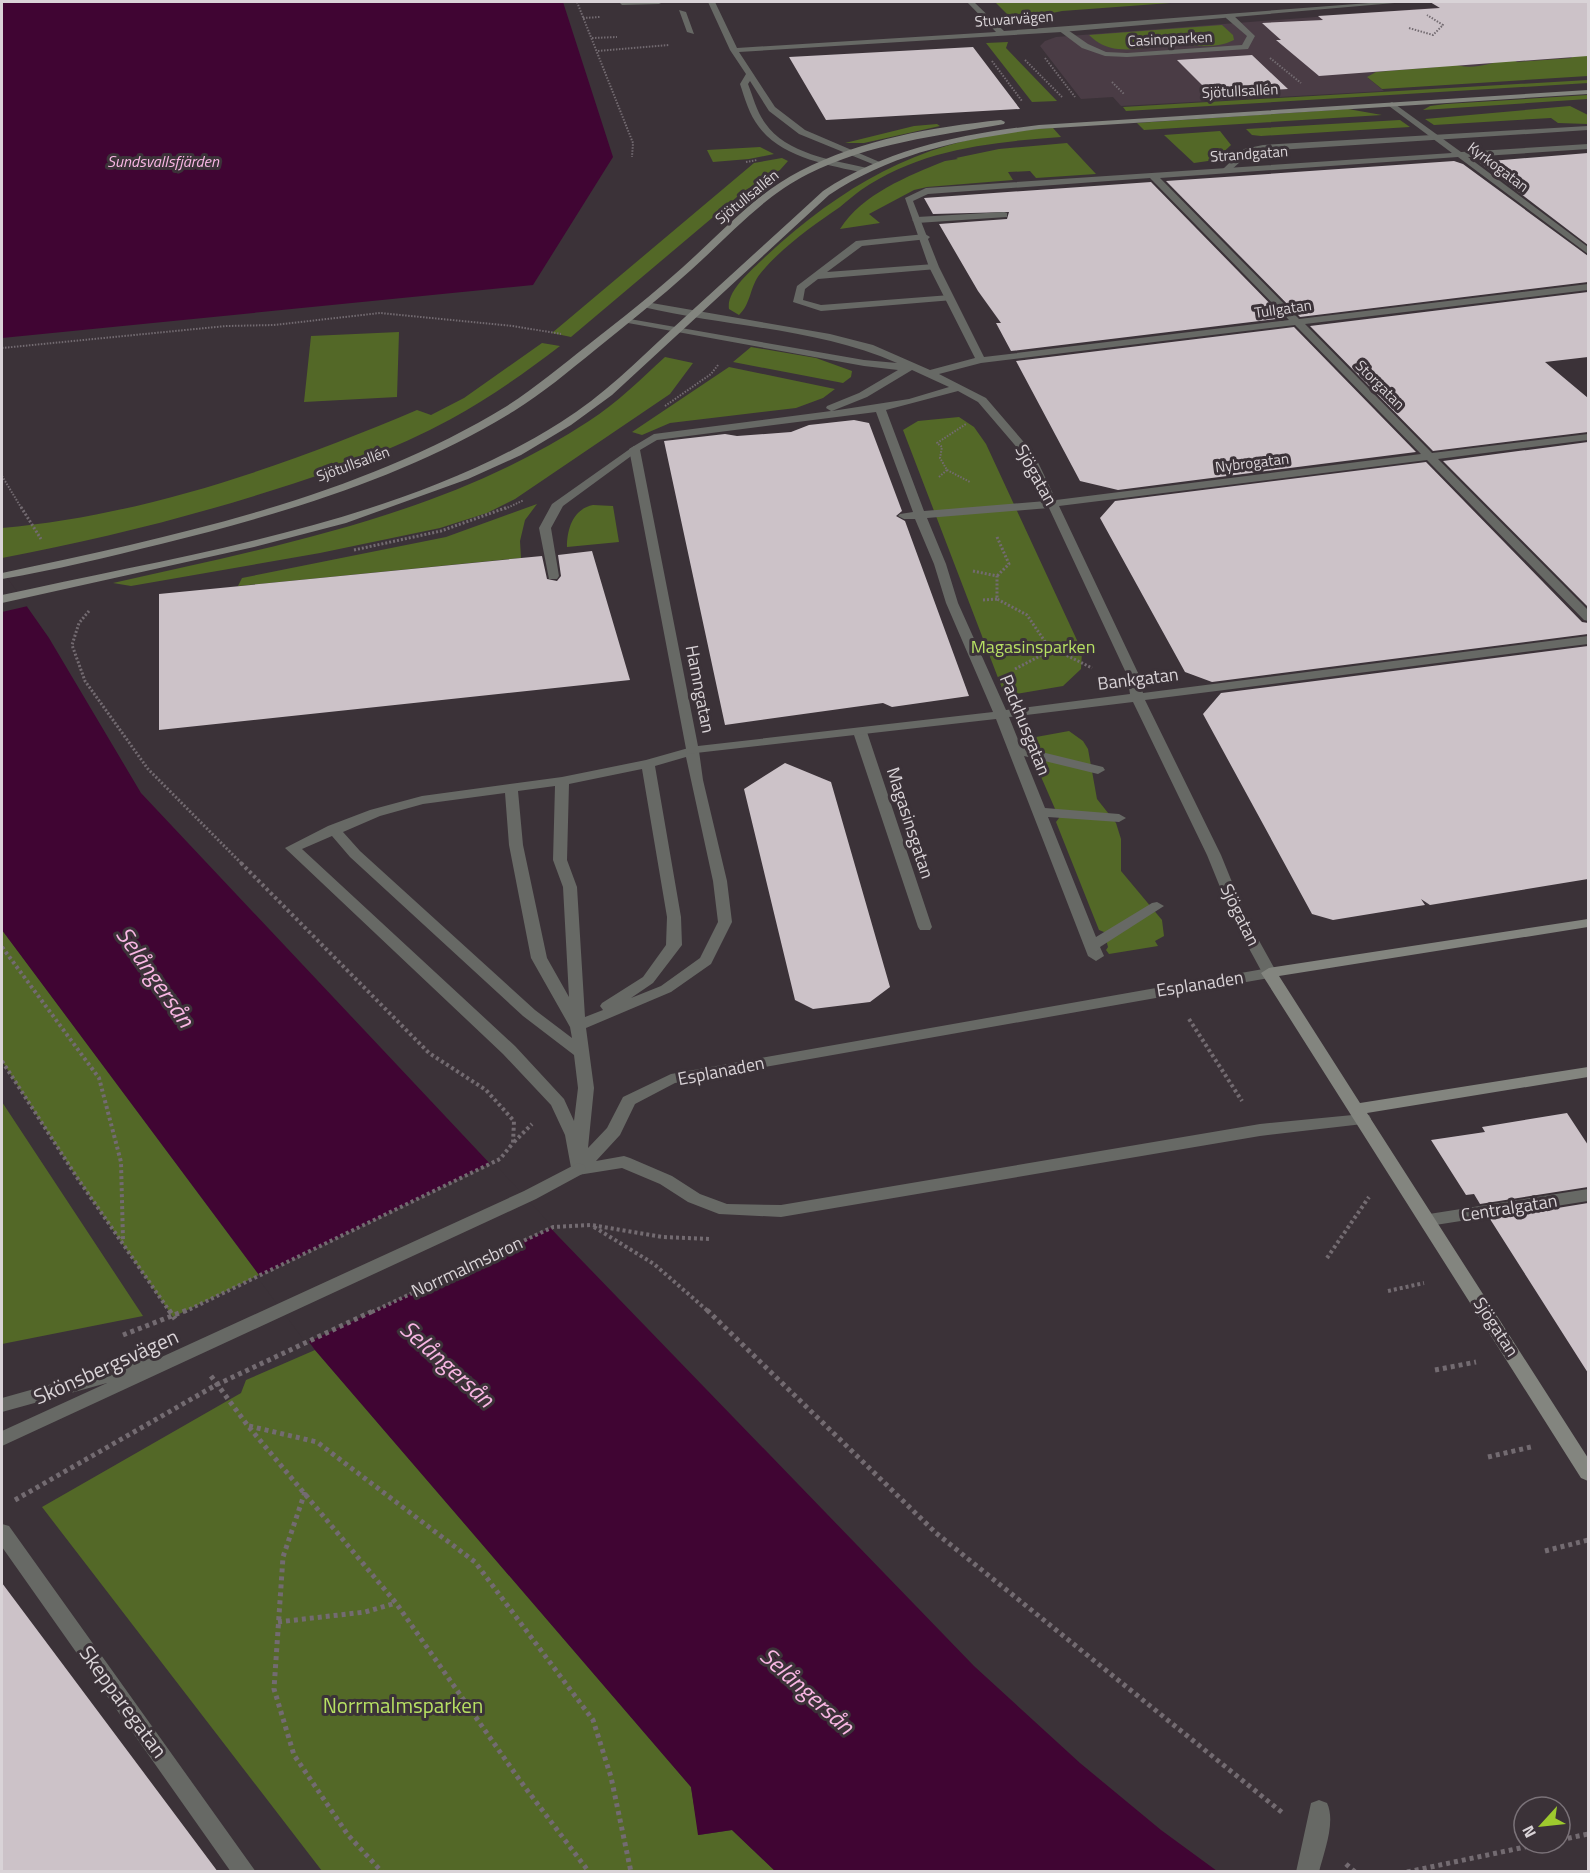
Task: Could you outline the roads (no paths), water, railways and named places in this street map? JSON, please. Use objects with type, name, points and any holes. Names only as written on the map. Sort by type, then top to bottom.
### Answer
[{"type":"main road","name":"Sjötullsallén","points":[[3,576],[132,548],[210,526],[383,470],[438,447],[499,416],[545,385],[646,305],[782,185],[852,154],[901,140],[975,125],[1123,113],[1588,85]]},
{"type":"main road","name":"Sjötullsallén","points":[[2,599],[342,521],[464,477],[517,453],[567,423],[608,393],[826,193],[878,163],[968,137],[1039,126],[1588,92]]},
{"type":"main road","name":"Esplanaden","points":[[1269,974],[1588,923]]},
{"type":"main road","name":"Sjögatan","points":[[1269,974],[1588,1473]]},
{"type":"main road","points":[[1360,1114],[1588,1072]]},
{"type":"street","points":[[622,3],[659,2]]},
{"type":"street","points":[[711,2],[734,50],[772,109],[802,132],[878,163]]},
{"type":"street","points":[[970,2],[1002,34]]},
{"type":"street","points":[[1273,2],[1286,12]]},
{"type":"street","name":"Stuvarvägen","points":[[734,50],[1062,30],[1402,2]]},
{"type":"street","points":[[682,12],[691,32]]},
{"type":"street","name":"Casinoparken","points":[[1062,30],[1085,46],[1105,54],[1127,55],[1245,47],[1251,36],[1229,16]]},
{"type":"street","points":[[750,74],[744,84],[763,127],[799,151],[830,162],[864,170]]},
{"type":"street","name":"Kyrkogatan","points":[[1392,104],[1588,251]]},
{"type":"street","points":[[1227,169],[1247,151],[1263,148],[1588,128]]},
{"type":"street","name":"Strandgatan","points":[[917,220],[908,200],[912,196],[941,190],[1179,172],[1588,146]]},
{"type":"street","name":"Storgatan","points":[[1151,174],[1588,617]]},
{"type":"street","points":[[930,374],[951,366],[981,360],[934,267],[917,220],[1004,214]]},
{"type":"street","points":[[925,237],[859,243],[800,288],[798,302],[821,308],[950,298]]},
{"type":"street","points":[[816,276],[934,267]]},
{"type":"street","name":"Tullgatan","points":[[981,360],[1588,287]]},
{"type":"street","name":"Sjögatan","points":[[646,305],[830,337],[869,347],[959,387],[982,400],[1000,419],[1030,456],[1053,503],[1133,675],[1137,697],[1214,855],[1240,919],[1269,974]]},
{"type":"street","name":"Sjögatan","points":[[628,320],[864,363],[910,367]]},
{"type":"street","points":[[802,417],[845,403],[910,367]]},
{"type":"street","points":[[553,576],[545,528],[558,504],[654,437],[880,408],[911,402],[959,387]]},
{"type":"street","name":"Packhusgatan","points":[[880,408],[940,564],[952,603],[1001,714],[1094,950],[1157,906]]},
{"type":"street","name":"Nybrogatan","points":[[904,516],[1053,503],[1588,437]]},
{"type":"street","name":"Hamngatan","points":[[578,1026],[666,989],[706,962],[725,922],[720,881],[696,780],[634,449]]},
{"type":"street","name":"Bankgatan","points":[[578,1168],[573,1135],[558,1103],[509,1050],[292,848],[375,813],[422,800],[562,780],[648,764],[692,751],[1588,640]]},
{"type":"street","name":"Magasinsgatan","points":[[860,732],[925,927]]},
{"type":"street","points":[[1015,750],[1098,770]]},
{"type":"street","points":[[578,1026],[648,980],[674,945],[674,917],[648,764]]},
{"type":"street","points":[[562,780],[559,813],[560,860],[570,887],[578,1026],[586,1088],[578,1168],[624,1162],[666,1180],[694,1198],[725,1210],[781,1211],[1360,1114]]},
{"type":"street","points":[[511,788],[516,845],[539,958],[578,1026]]},
{"type":"street","points":[[1039,812],[1119,819]]},
{"type":"street","points":[[333,830],[355,854],[529,1013],[581,1053]]},
{"type":"street","name":"Esplanaden","points":[[578,1168],[614,1131],[630,1101],[671,1080],[1170,989],[1269,974]]},
{"type":"street","name":"Skönsbergsvägen","points":[[2,1439],[525,1197],[578,1168]]},
{"type":"street","name":"Centralgatan","points":[[1428,1220],[1588,1196]]},
{"type":"street","name":"Skönsbergsvägen","points":[[2,1405],[197,1350]]},
{"type":"street","name":"Skepparegatan","points":[[2,1532],[245,1872]]},
{"type":"street","points":[[1307,1872],[1316,1839],[1319,1810]]},
{"type":"water","name":"Sundsvallsfjärden","points":[[2,2],[563,2],[613,157],[533,285],[2,338]]},
{"type":"water","name":"Selångersån","points":[[2,571],[49,638],[141,793],[559,1237],[974,1666],[1080,1763],[1161,1830],[1217,1871],[775,1871],[732,1830],[698,1835],[691,1787],[315,1350],[2,930]]},
{"type":"park label","name":"Magasinsparken","points":[[1033,647]]},
{"type":"park label","name":"Norrmalmsparken","points":[[403,1706]]}]
